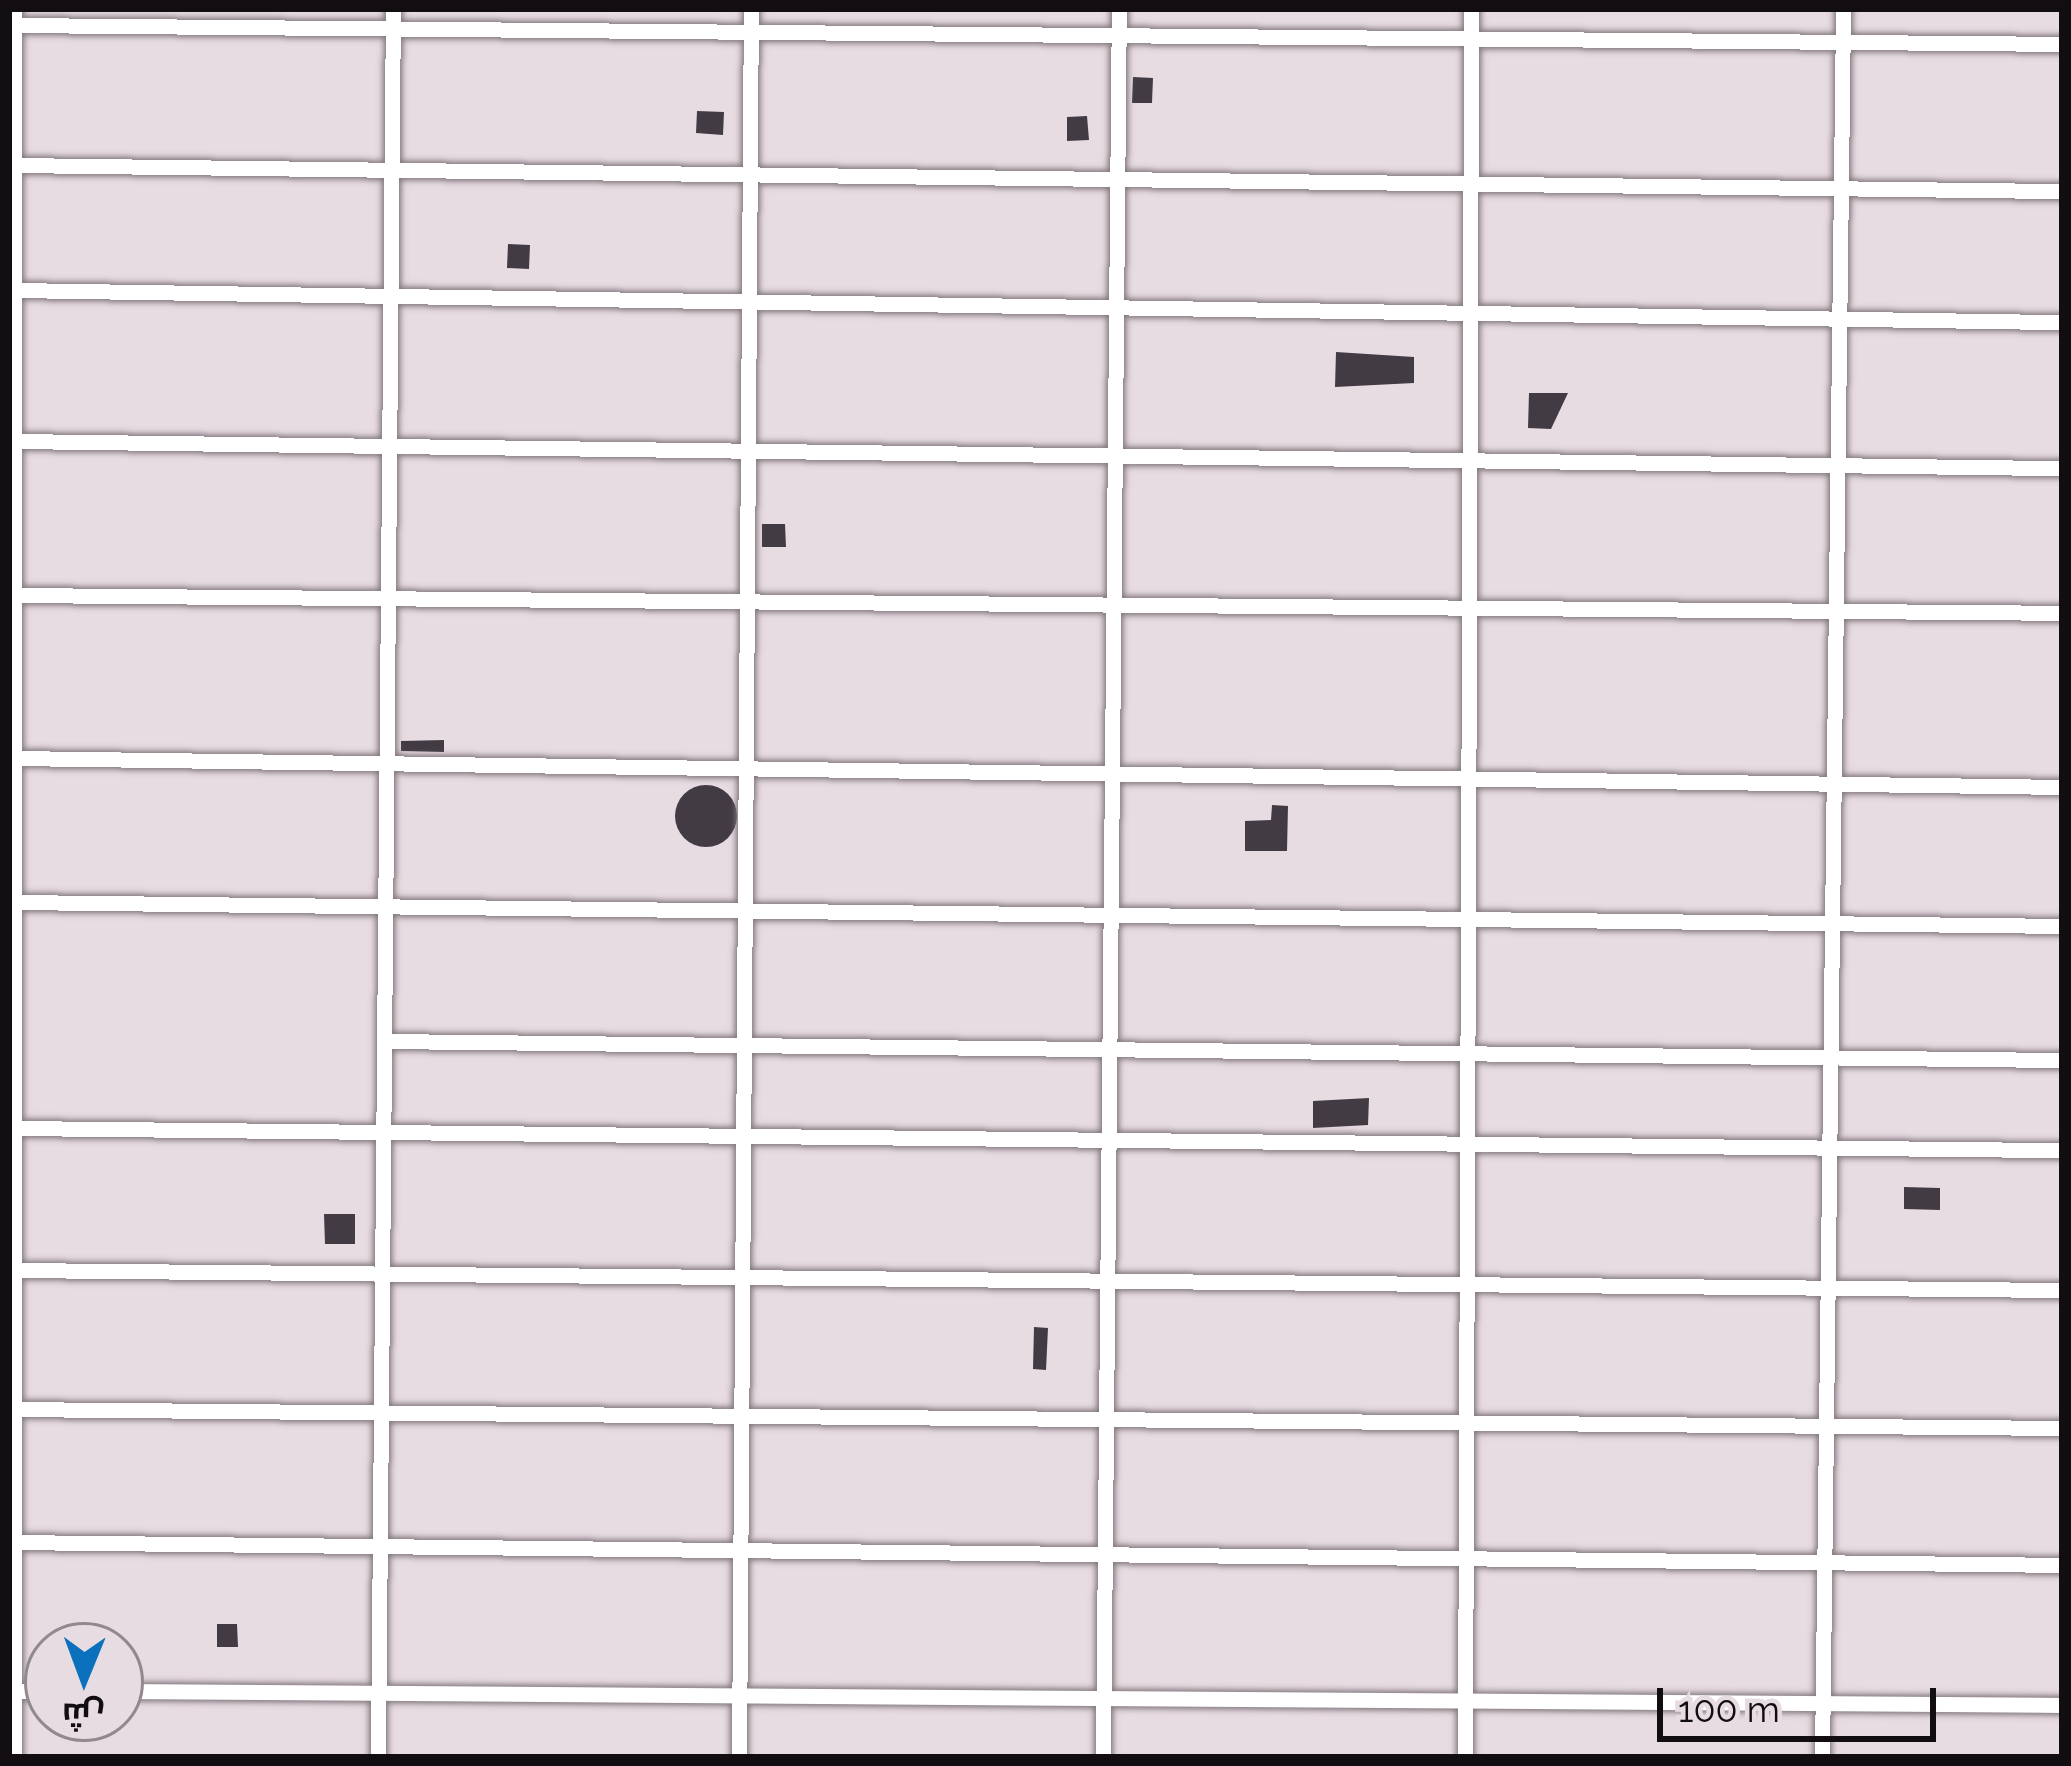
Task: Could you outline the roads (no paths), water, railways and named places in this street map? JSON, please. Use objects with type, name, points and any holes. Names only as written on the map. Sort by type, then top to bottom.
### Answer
[{"type":"street","points":[[378,1757],[393,9]]},
{"type":"street","points":[[740,1757],[752,9]]},
{"type":"street","points":[[1103,1757],[1119,9]]},
{"type":"street","points":[[1465,1757],[1471,9]]},
{"type":"street","points":[[1822,1757],[1843,9]]},
{"type":"street","points":[[14,1757],[14,17],[393,28],[2062,44]]},
{"type":"street","points":[[14,165],[2062,191]]},
{"type":"street","points":[[14,290],[2062,322]]},
{"type":"street","points":[[14,441],[2062,468]]},
{"type":"street","points":[[14,596],[2062,613]]},
{"type":"street","points":[[14,758],[2062,787]]},
{"type":"street","points":[[14,902],[2062,926]]},
{"type":"street","points":[[384,1041],[2062,1060]]},
{"type":"street","points":[[14,1128],[2062,1150]]},
{"type":"street","points":[[14,1270],[2062,1290]]},
{"type":"street","points":[[11,1409],[2062,1428]]},
{"type":"street","points":[[11,1542],[2062,1565]]},
{"type":"street","points":[[144,1691],[2062,1705]]}]
